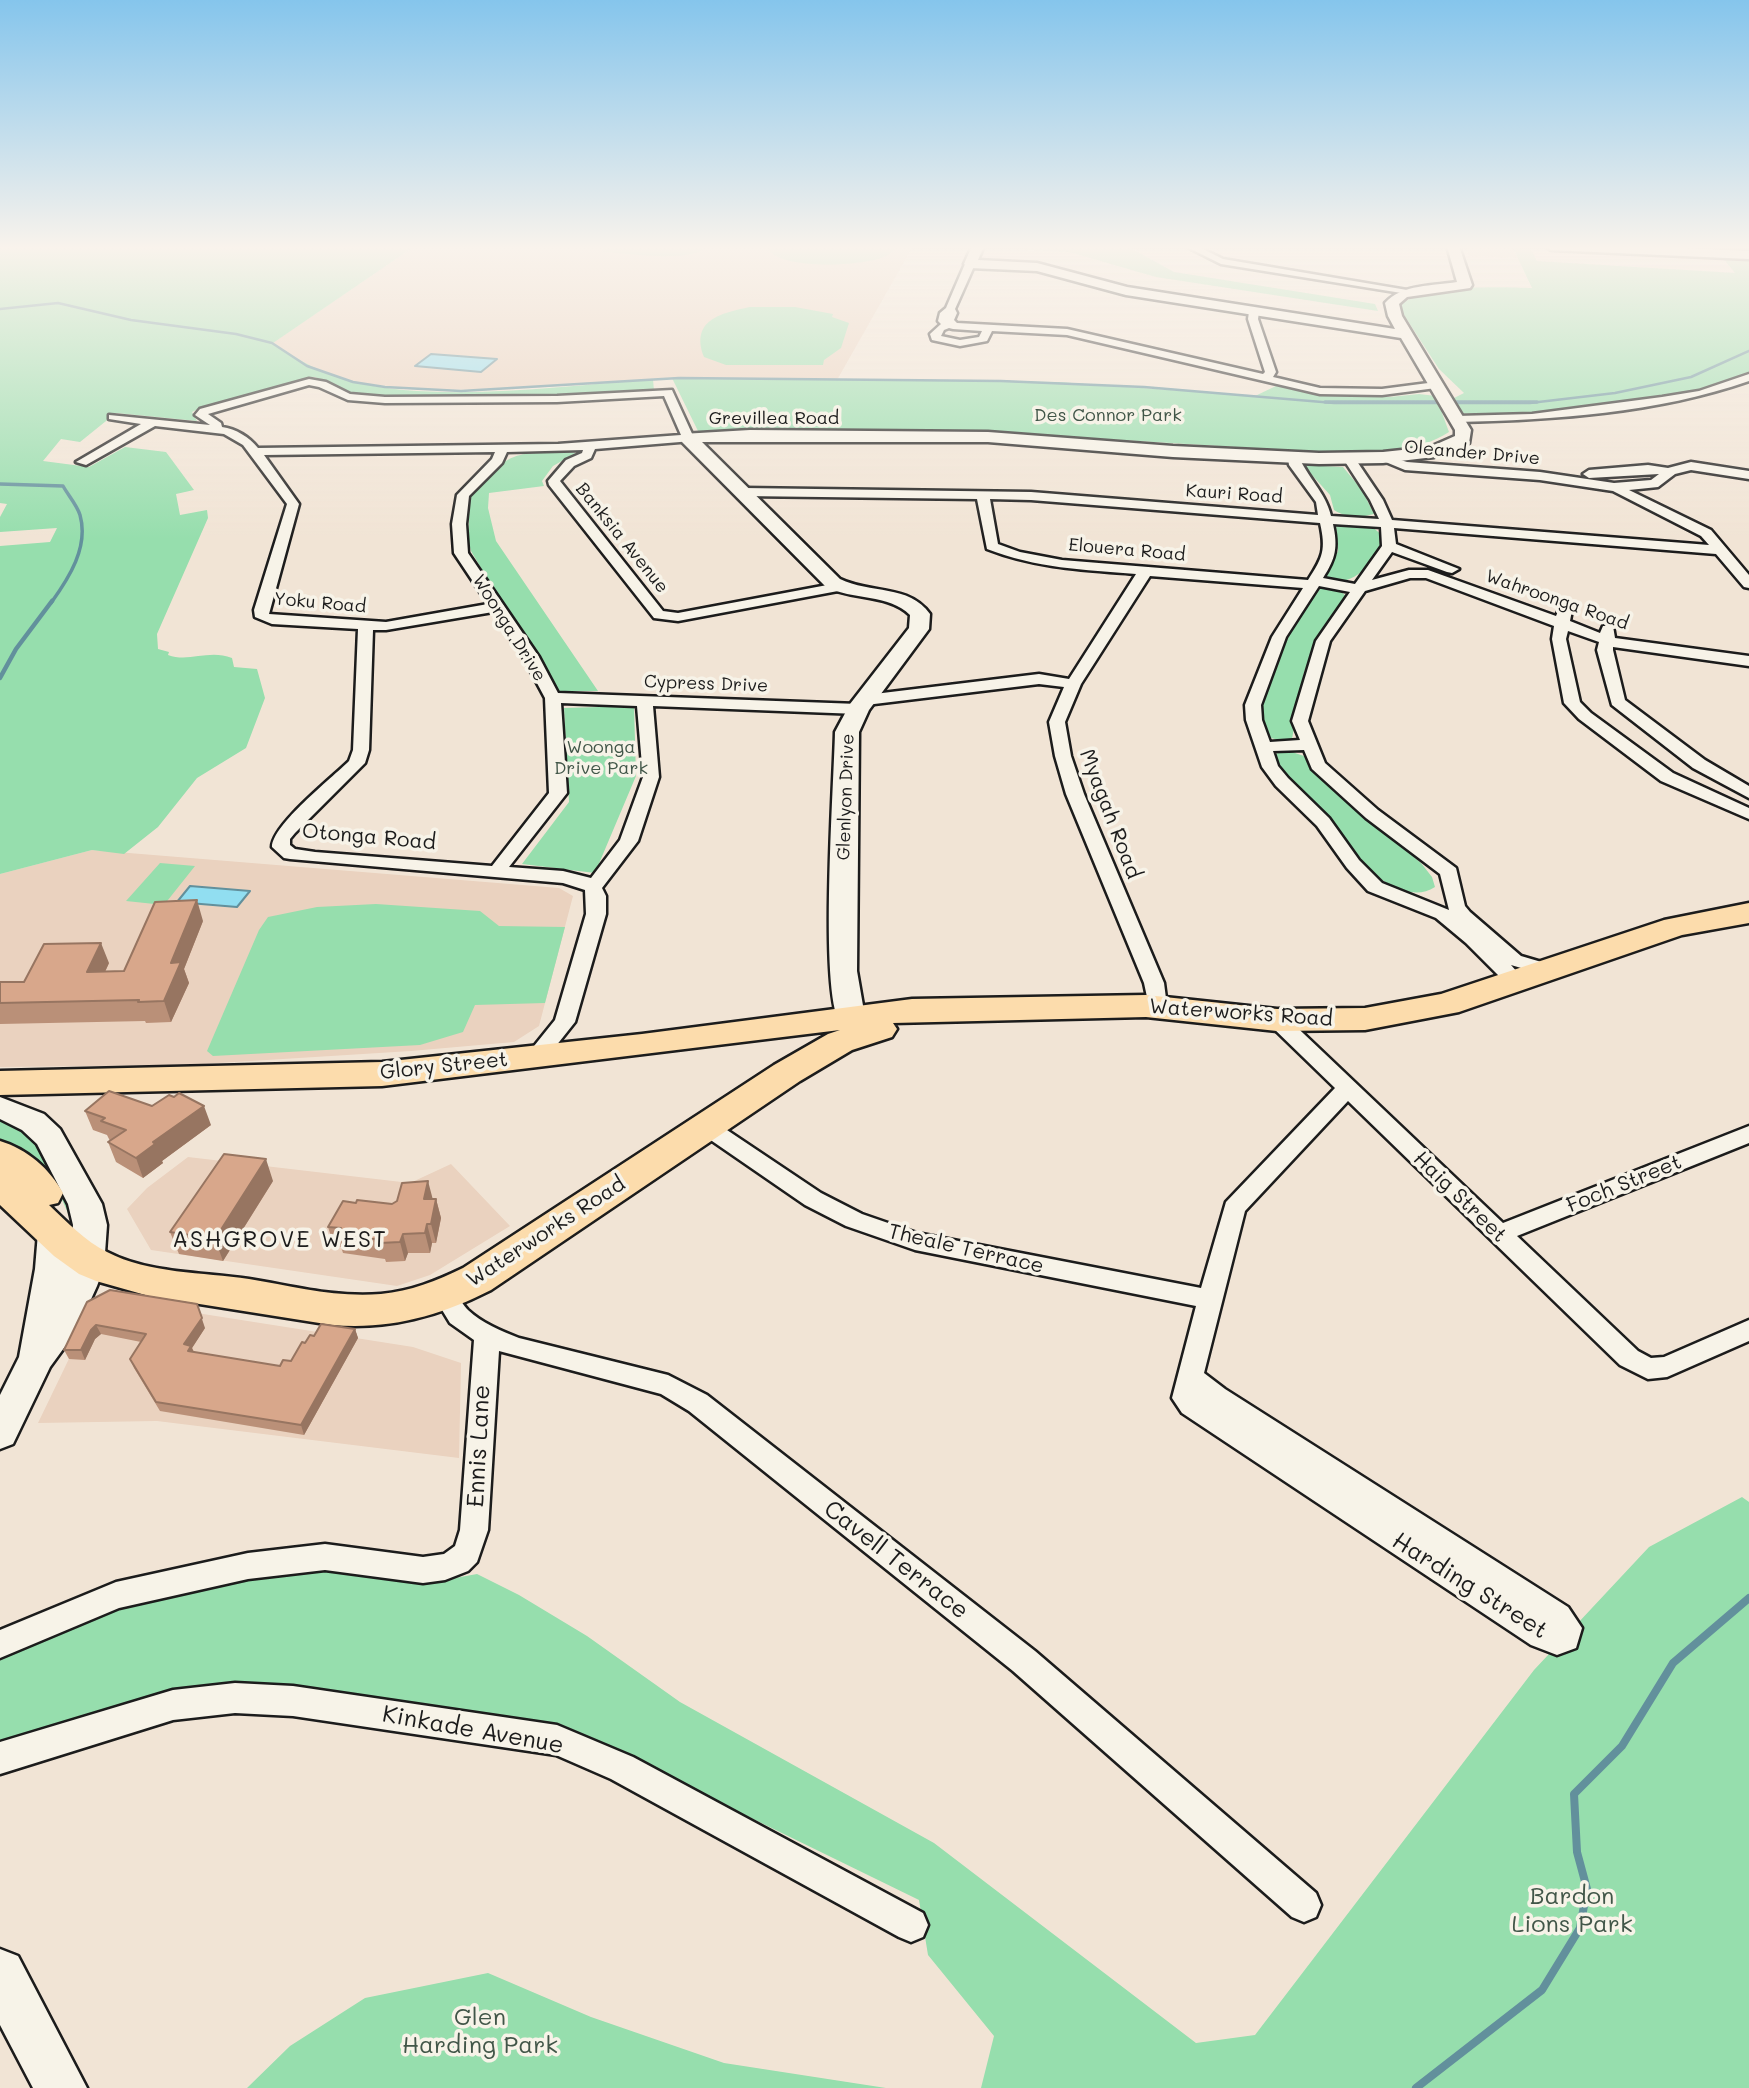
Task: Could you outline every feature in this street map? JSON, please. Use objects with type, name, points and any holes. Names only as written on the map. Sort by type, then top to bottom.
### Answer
[{"type":"main road","name":"Waterworks Road","points":[[0,1183],[88,1259],[120,1273],[357,1311],[398,1308],[445,1295],[485,1274],[806,1061],[854,1026],[969,1011],[1157,1006],[1277,1020],[1328,1021],[1387,1016],[1447,1004],[1682,925],[1749,913]]},
{"type":"main road","name":"Glory Street","points":[[36,1083],[382,1074],[537,1056],[573,1037],[642,1045],[854,1026]]},
{"type":"main road","points":[[642,1045],[709,1044],[788,1036],[803,1043],[806,1061]]},
{"type":"main road","points":[[0,1083],[36,1083]]},
{"type":"main road","points":[[0,1093],[36,1083]]},
{"type":"main road","points":[[0,1154],[40,1187],[53,1211],[55,1233]]},
{"type":"street","points":[[1118,343],[1335,392],[1389,392],[1414,386],[1448,404],[1532,417],[1701,394],[1749,377]]},
{"type":"street","points":[[1261,343],[1271,372],[1266,378]]},
{"type":"street","points":[[1412,343],[1448,404]]},
{"type":"street","points":[[214,429],[217,425],[201,415],[204,411],[309,382],[322,384],[348,397],[385,400],[557,399],[668,392],[688,438],[838,587]]},
{"type":"street","points":[[1662,400],[1685,412]]},
{"type":"street","name":"Grevillea Road","points":[[253,452],[502,449],[732,436],[1003,438],[1350,460],[1424,454],[1456,445],[1463,439],[1463,430],[1448,404]]},
{"type":"street","name":"Yoku Road","points":[[113,417],[214,429],[247,442],[293,504],[261,610],[262,617],[272,620],[386,626],[497,607]]},
{"type":"street","points":[[82,462],[155,421]]},
{"type":"street","name":"Banksia Avenue","points":[[590,446],[587,455],[570,463],[554,481],[555,485],[659,615],[678,617],[838,587]]},
{"type":"street","name":"Woonga Drive","points":[[497,871],[558,793],[553,698],[531,657],[461,553],[463,495],[498,460],[502,449]]},
{"type":"street","points":[[1294,458],[1295,465],[1322,502],[1331,544],[1314,583],[1279,637],[1254,705],[1254,720],[1270,766],[1282,782],[1324,822],[1360,872],[1375,887],[1443,914],[1517,961],[1548,970]]},
{"type":"street","name":"Oleander Drive","points":[[1382,458],[1405,466],[1560,479],[1620,487],[1654,484],[1668,474],[1696,466],[1749,475]]},
{"type":"street","points":[[1350,460],[1377,495],[1388,546],[1323,640],[1300,721],[1318,765],[1372,814],[1442,865],[1451,876],[1458,910],[1515,981]]},
{"type":"street","name":"Oleander Drive","points":[[1560,479],[1573,475],[1646,469],[1668,474]]},
{"type":"street","points":[[1652,504],[1664,488],[1668,474]]},
{"type":"street","points":[[1620,487],[1706,533],[1749,584]]},
{"type":"street","name":"Kauri Road","points":[[744,492],[983,495],[1721,550]]},
{"type":"street","name":"Elouera Road","points":[[983,495],[992,546],[1037,560],[1357,589]]},
{"type":"street","name":"Wahroonga Road","points":[[1388,546],[1634,646],[1749,661]]},
{"type":"street","name":"Myagah Road","points":[[1144,571],[1142,579],[1073,684],[1057,722],[1063,756],[1093,842],[1154,983],[1157,1006]]},
{"type":"street","name":"Wahroonga Road","points":[[1357,589],[1409,574],[1428,575],[1564,617]]},
{"type":"street","name":"Glenlyon Drive","points":[[838,587],[900,600],[920,614],[919,629],[849,723],[845,742],[843,971],[854,1026]]},
{"type":"street","points":[[1564,617],[1559,639],[1572,703],[1596,724],[1672,779],[1749,814]]},
{"type":"street","name":"Otonga Road","points":[[368,626],[364,632],[361,750],[357,762],[289,829],[281,839],[281,847],[290,854],[315,857],[497,871]]},
{"type":"street","points":[[1607,633],[1618,702],[1706,769],[1749,793]]},
{"type":"street","name":"Wahroonga Road","points":[[1607,633],[1749,646]]},
{"type":"street","name":"Cypress Drive","points":[[553,698],[862,705],[1039,679],[1073,684]]},
{"type":"street","points":[[594,887],[629,841],[651,777],[643,700]]},
{"type":"street","points":[[1262,747],[1310,745]]},
{"type":"street","points":[[1672,779],[1706,769]]},
{"type":"street","points":[[497,871],[581,880],[594,887],[598,896],[596,914],[573,1037]]},
{"type":"street","points":[[1390,895],[1411,900],[1431,900],[1446,895],[1451,885]]},
{"type":"street","name":"Haig Street","points":[[1277,1020],[1629,1358],[1648,1369],[1667,1367],[1749,1330]]},
{"type":"street","points":[[1188,1382],[1234,1209],[1346,1089]]},
{"type":"street","points":[[0,1107],[33,1122],[52,1142],[87,1210],[89,1225],[88,1259],[83,1279],[64,1320],[36,1359],[0,1433]]},
{"type":"street","name":"Theale Terrace","points":[[707,1127],[813,1199],[854,1220],[915,1241],[1210,1299]]},
{"type":"street","name":"Foch Street","points":[[1499,1234],[1749,1134]]},
{"type":"street","points":[[36,1359],[52,1269],[55,1233]]},
{"type":"street","name":"Cavell Terrace","points":[[445,1295],[459,1316],[487,1336],[515,1347],[668,1385],[698,1403],[1024,1661],[1304,1905]]},
{"type":"street","name":"Ennis Lane","points":[[0,1644],[116,1595],[236,1568],[325,1557],[424,1570],[455,1563],[467,1553],[474,1530],[487,1336]]},
{"type":"street","name":"Harding Street","points":[[1195,1381],[1558,1617],[1566,1626],[1567,1633],[1563,1639],[1558,1641],[1542,1635],[1191,1405],[1185,1398],[1188,1382],[1195,1381]]},
{"type":"street","name":"Kinkade Avenue","points":[[0,1758],[173,1705],[235,1698],[293,1701],[557,1740],[622,1768],[911,1925]]},
{"type":"street","points":[[0,1974],[61,2088]]},
{"type":"shaded area","points":[[273,343],[858,343],[837,380],[679,378],[502,390],[415,389],[353,382],[307,366]]},
{"type":"shaded area","points":[[92,850],[559,888],[573,896],[539,1026],[514,1042],[187,1065],[0,1067],[0,874]]},
{"type":"shaded area","points":[[188,1157],[410,1183],[451,1164],[510,1226],[430,1275],[397,1286],[151,1250],[127,1209],[147,1188]]},
{"type":"shaded area","name":"ASHGROVE WEST","points":[[114,1300],[413,1347],[461,1363],[459,1458],[157,1421],[38,1423],[92,1311]]},
{"type":"green space","points":[[0,343],[274,343],[322,371],[354,382],[425,391],[542,389],[653,379],[654,391],[578,396],[396,397],[352,393],[315,377],[202,407],[192,412],[197,421],[116,413],[80,442],[61,439],[43,461],[89,467],[125,447],[166,452],[194,490],[176,494],[180,515],[207,510],[208,518],[157,634],[158,649],[169,652],[168,655],[183,658],[223,656],[232,658],[234,667],[257,669],[265,698],[246,748],[197,778],[158,827],[124,854],[92,850],[0,874],[0,546],[50,542],[57,528],[0,532],[0,517],[7,504],[0,503]]},
{"type":"green space","points":[[842,343],[841,348],[824,360],[823,365],[726,365],[704,357],[701,344]]},
{"type":"green space","name":"Des Connor Park","points":[[1422,343],[1749,343],[1749,373],[1708,388],[1677,395],[1520,415],[1442,413],[1449,432],[1437,439],[1400,450],[1349,454],[1008,433],[698,431],[672,378],[1058,382],[1255,396],[1276,386],[1334,395],[1390,397],[1419,394],[1454,398],[1464,393],[1439,369]]},
{"type":"green space","points":[[576,453],[553,466],[542,481],[544,486],[489,493],[488,508],[496,541],[598,691],[553,691],[471,551],[468,541],[470,493],[495,469],[523,454]]},
{"type":"green space","points":[[1303,465],[1343,467],[1362,490],[1374,514],[1353,516],[1334,510],[1330,495]]},
{"type":"green space","points":[[1370,525],[1383,536],[1375,554],[1362,571],[1354,577],[1336,580],[1326,577],[1338,551],[1336,526]]},
{"type":"green space","points":[[1338,589],[1346,596],[1316,643],[1304,672],[1292,739],[1283,741],[1267,737],[1259,707],[1286,638],[1316,590]]},
{"type":"green space","name":"Woonga Drive Park","points":[[634,706],[636,776],[595,873],[522,864],[569,802],[564,708]]},
{"type":"green space","points":[[1286,750],[1307,757],[1309,763],[1374,824],[1421,863],[1432,877],[1435,887],[1426,891],[1408,892],[1390,885],[1367,869],[1283,776],[1273,755]]},
{"type":"green space","points":[[160,863],[195,866],[164,905],[126,901]]},
{"type":"green space","points":[[376,904],[480,911],[499,926],[565,927],[545,1003],[475,1005],[463,1032],[420,1045],[213,1056],[207,1051],[259,930],[268,917],[317,907]]},
{"type":"green space","points":[[0,1116],[16,1125],[41,1149],[65,1195],[75,1229],[60,1195],[28,1160],[0,1140]]},
{"type":"green space","name":"Bardon Lions Park","points":[[1742,1497],[1749,1502],[1749,2088],[981,2088],[994,2036],[928,1955],[919,1900],[571,1730],[238,1681],[0,1740],[0,1657],[103,1615],[169,1594],[255,1578],[325,1569],[433,1582],[477,1574],[519,1595],[587,1636],[680,1702],[934,1843],[1196,2043],[1255,2035],[1534,1670],[1649,1547]]},
{"type":"green space","name":"Glen Harding Park","points":[[488,1973],[591,2017],[724,2063],[886,2088],[247,2088],[290,2046],[365,1998]]},
{"type":"water","points":[[431,354],[497,359],[481,372],[415,366]]},
{"type":"water","points":[[190,886],[250,891],[237,907],[177,902]]},
{"type":"building","points":[[197,900],[171,963],[181,962],[164,1001],[0,1003],[0,982],[24,982],[44,944],[101,943],[87,972],[124,971],[155,902]]},
{"type":"building","points":[[109,1091],[152,1106],[169,1095],[174,1097],[179,1093],[204,1106],[153,1142],[155,1144],[136,1158],[108,1142],[126,1130],[101,1121],[105,1118],[85,1111]]},
{"type":"building","points":[[224,1154],[266,1159],[215,1239],[170,1232]]},
{"type":"building","points":[[428,1181],[424,1199],[436,1199],[431,1224],[427,1224],[425,1233],[403,1234],[400,1242],[380,1243],[381,1240],[337,1234],[341,1228],[328,1227],[343,1201],[392,1204],[397,1201],[402,1183]]},
{"type":"building","points":[[110,1290],[197,1304],[202,1318],[184,1344],[191,1346],[188,1351],[280,1366],[283,1360],[291,1361],[302,1342],[305,1343],[310,1335],[314,1336],[321,1324],[355,1329],[301,1425],[156,1402],[130,1359],[146,1334],[96,1325],[81,1350],[64,1350],[87,1302]]},
{"type":"waterway","points":[[273,343],[307,366],[353,382],[385,387],[461,391],[679,378],[1001,381],[1144,387],[1334,403],[1530,403],[1615,393],[1691,377],[1749,351]]},
{"type":"waterway","points":[[1325,402],[1537,402]]},
{"type":"waterway","points":[[0,484],[63,486],[79,511],[82,527],[80,550],[70,573],[51,603]]},
{"type":"waterway","points":[[0,678],[16,649],[52,601]]},
{"type":"waterway","points":[[1416,2088],[1542,1990],[1580,1928],[1587,1889],[1577,1852],[1574,1794],[1622,1746],[1673,1663],[1749,1598]]},
{"type":"district","name":"ASHGROVE WEST","points":[[280,1240]]}]
